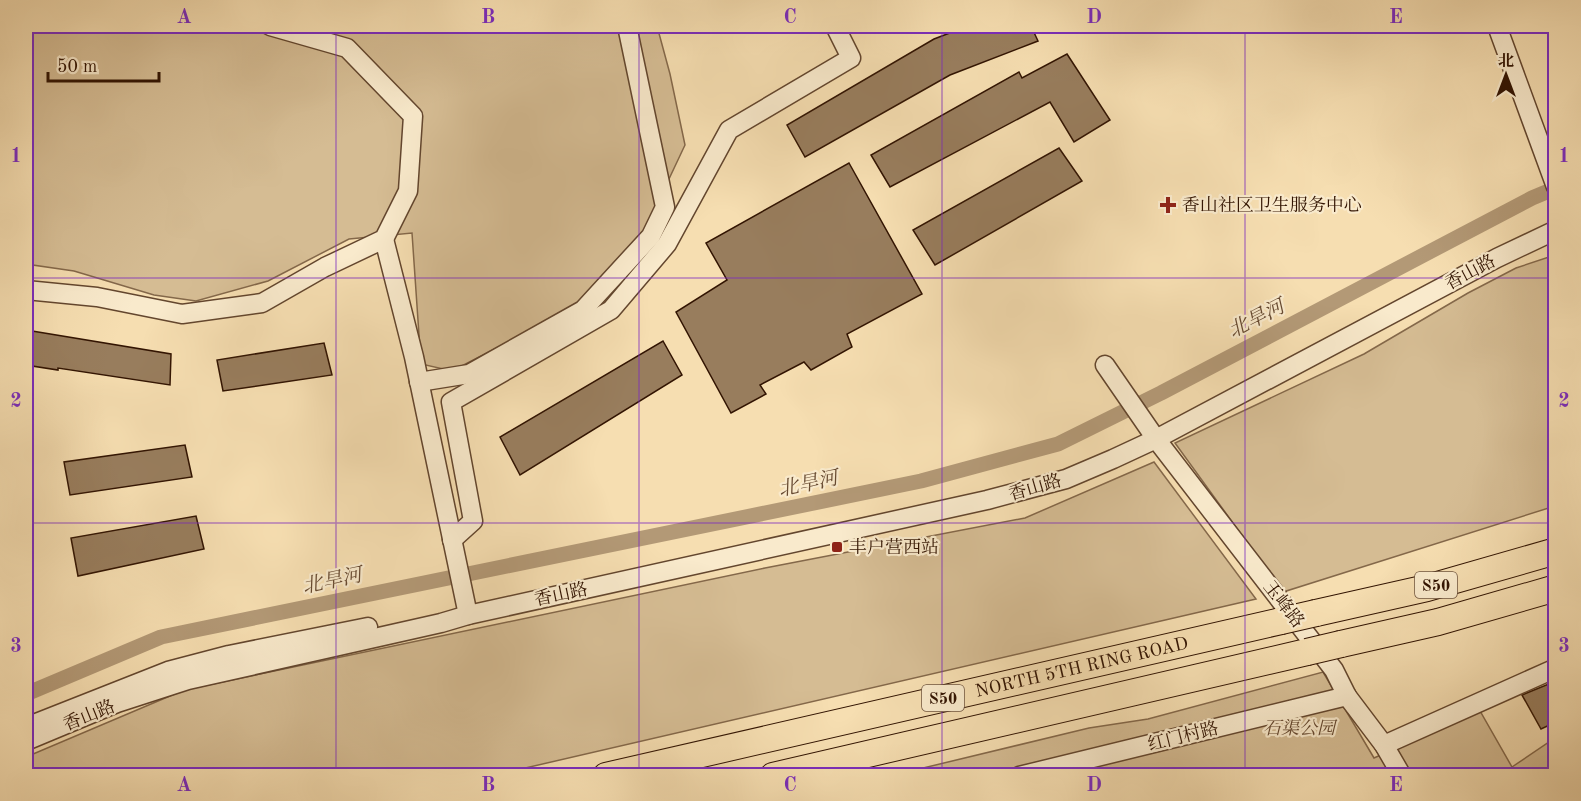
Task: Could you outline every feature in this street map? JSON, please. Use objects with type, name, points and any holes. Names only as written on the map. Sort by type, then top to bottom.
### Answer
[{"type":"highway","name":"NORTH 5TH RING ROAD","points":[[606,776],[1427,588],[1556,551]]},
{"type":"highway","name":"NORTH 5TH RING ROAD","points":[[773,776],[1438,622],[1556,588]]},
{"type":"street","points":[[26,290],[97,297],[182,314],[262,303],[325,267],[384,238],[408,191],[413,116],[347,48],[270,26]]},
{"type":"street","points":[[419,382],[469,374],[583,310],[651,236],[665,207],[627,26]]},
{"type":"street","points":[[452,540],[473,521],[451,402],[611,310],[667,244],[729,130],[851,58],[835,26]]},
{"type":"street","points":[[1497,26],[1556,187]]},
{"type":"street","name":"香山路","points":[[26,741],[117,703],[188,680],[1008,495],[1066,479],[1156,439],[1486,263],[1556,230]]},
{"type":"street","points":[[384,238],[419,382],[468,615]]},
{"type":"street","name":"玉峰路","points":[[1104,366],[1156,439],[1334,670],[1347,696],[1384,745],[1402,776]]},
{"type":"street","name":"香山路","points":[[26,727],[168,671],[229,655],[439,613],[468,615]]},
{"type":"street","points":[[1384,745],[1556,668]]},
{"type":"street","name":"红门村路","points":[[1019,776],[1347,696]]},
{"type":"green space","points":[[26,26],[657,26],[685,145],[619,285],[452,371],[421,364],[412,233],[349,239],[268,281],[196,301],[154,295],[74,271],[26,264]]},
{"type":"green space","points":[[1555,255],[1555,506],[1283,592],[1175,443],[1364,354],[1468,293],[1516,268]]},
{"type":"green space","points":[[1154,462],[1256,599],[495,775],[26,776],[26,757],[184,690],[765,568],[1025,518]]},
{"type":"green space","name":"石渠公园","points":[[1323,672],[1374,758],[1480,711],[1512,767],[1555,738],[1555,775],[890,776],[1089,728],[1148,719]]},
{"type":"building","points":[[968,26],[1031,26],[1038,41],[950,75],[805,157],[787,125],[934,39]]},
{"type":"building","points":[[1067,54],[1110,120],[1074,142],[1050,102],[890,187],[871,155],[1019,72],[1022,78]]},
{"type":"building","points":[[1059,148],[1082,181],[935,265],[913,230]]},
{"type":"building","points":[[849,163],[922,294],[847,334],[852,347],[811,370],[804,362],[760,385],[766,394],[731,413],[676,312],[727,280],[706,243]]},
{"type":"building","points":[[26,330],[171,354],[170,385],[26,365]]},
{"type":"building","points":[[663,341],[682,375],[520,475],[500,437]]},
{"type":"building","points":[[324,343],[332,375],[223,391],[217,360]]},
{"type":"building","points":[[185,445],[192,477],[70,495],[64,462]]},
{"type":"building","points":[[196,516],[204,549],[78,576],[71,538]]},
{"type":"building","points":[[1556,681],[1556,722],[1541,729],[1522,695]]},
{"type":"waterway","name":"北旱河","points":[[26,694],[161,637],[921,481],[1058,444],[1161,393],[1532,198],[1556,188]]},
{"type":"place","name":"香山社区卫生服务中心","points":[[1168,205]]},
{"type":"place","name":"丰户营西站","points":[[837,547]]}]
